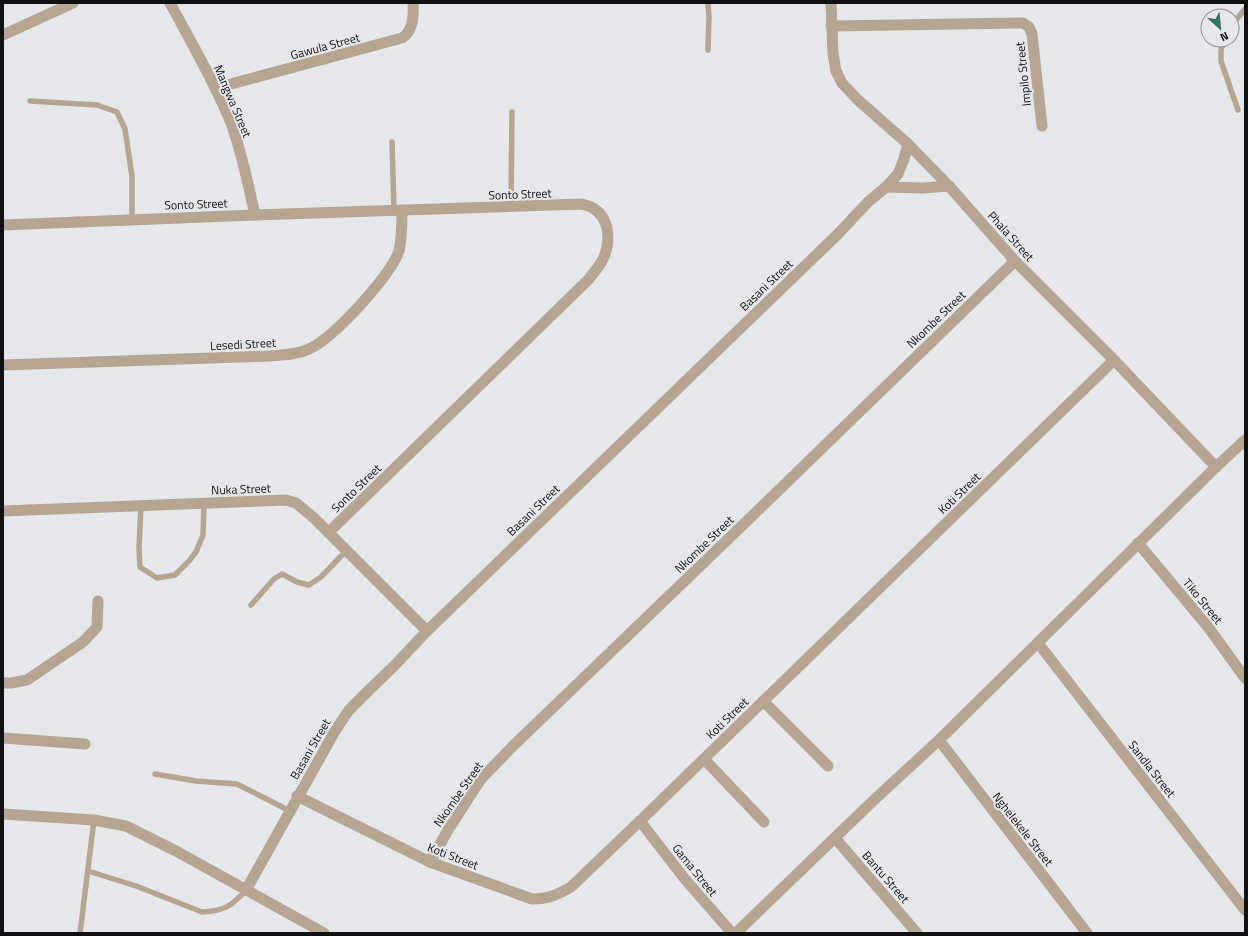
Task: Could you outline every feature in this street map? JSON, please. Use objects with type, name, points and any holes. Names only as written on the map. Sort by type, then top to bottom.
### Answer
[{"type":"street","points":[[3,35],[73,3]]},
{"type":"street","name":"Mangwa Street","points":[[170,3],[216,88],[231,124],[242,160],[255,215]]},
{"type":"street","name":"Gawula Street","points":[[216,88],[402,38],[407,35],[410,30],[413,3]]},
{"type":"street","name":"Phala Street","points":[[831,3],[833,53],[836,71],[842,82],[858,100],[908,144],[949,186],[1015,261],[1114,360],[1216,467]]},
{"type":"street","name":"Impilo Street","points":[[832,26],[1023,23],[1029,27],[1032,34],[1042,126]]},
{"type":"street","name":"Basani Street","points":[[246,890],[297,796],[349,710],[427,631],[839,233],[868,202],[886,187],[898,174],[908,144]]},
{"type":"street","points":[[886,187],[923,188],[949,186]]},
{"type":"street","name":"Sonto Street","points":[[3,225],[582,204],[592,208],[604,220],[607,226],[608,245],[602,261],[589,279],[329,532]]},
{"type":"street","name":"Lesedi Street","points":[[3,365],[270,356],[292,354],[308,350],[319,344],[362,304],[388,270],[398,252],[401,239],[398,211]]},
{"type":"street","name":"Nkombe Street","points":[[430,862],[448,830],[481,779],[514,744],[743,525],[1015,261]]},
{"type":"street","name":"Koti Street","points":[[297,796],[430,862],[532,899],[545,899],[558,895],[571,887],[640,821],[1114,360]]},
{"type":"street","points":[[736,933],[875,799],[939,740],[1138,543],[1245,440]]},
{"type":"street","name":"Nuka Street","points":[[3,511],[286,500],[296,503],[329,532],[427,631]]},
{"type":"street","name":"Tiko Street","points":[[1138,543],[1208,627],[1245,678]]},
{"type":"street","points":[[3,683],[27,680],[83,642],[97,627],[98,601]]},
{"type":"street","name":"Sandla Street","points":[[1038,643],[1245,910]]},
{"type":"street","points":[[764,701],[828,766]]},
{"type":"street","points":[[3,738],[85,744]]},
{"type":"street","name":"Nghelekele Street","points":[[939,740],[1087,933]]},
{"type":"street","points":[[704,759],[764,822]]},
{"type":"street","points":[[3,814],[94,820],[126,826],[176,851],[324,933]]},
{"type":"street","name":"Gama Street","points":[[640,821],[684,878],[732,933]]},
{"type":"street","name":"Bantu Street","points":[[835,838],[917,933]]},
{"type":"lane","points":[[708,3],[708,50]]},
{"type":"lane","points":[[1222,48],[1221,61],[1238,110]]},
{"type":"lane","points":[[30,101],[97,105],[117,112],[125,129],[132,176],[132,220]]},
{"type":"lane","points":[[511,207],[512,112]]},
{"type":"lane","points":[[392,142],[398,211]]},
{"type":"lane","points":[[141,506],[139,547],[140,567],[157,578],[175,575],[196,552],[202,535],[204,504]]},
{"type":"lane","points":[[250,605],[274,579],[282,574],[297,582],[309,585],[321,577],[347,550]]},
{"type":"lane","points":[[155,774],[196,781],[238,784],[290,811]]},
{"type":"lane","points":[[80,933],[94,820]]},
{"type":"lane","points":[[88,871],[136,886],[202,912],[213,912],[225,908],[234,903],[246,890]]}]
